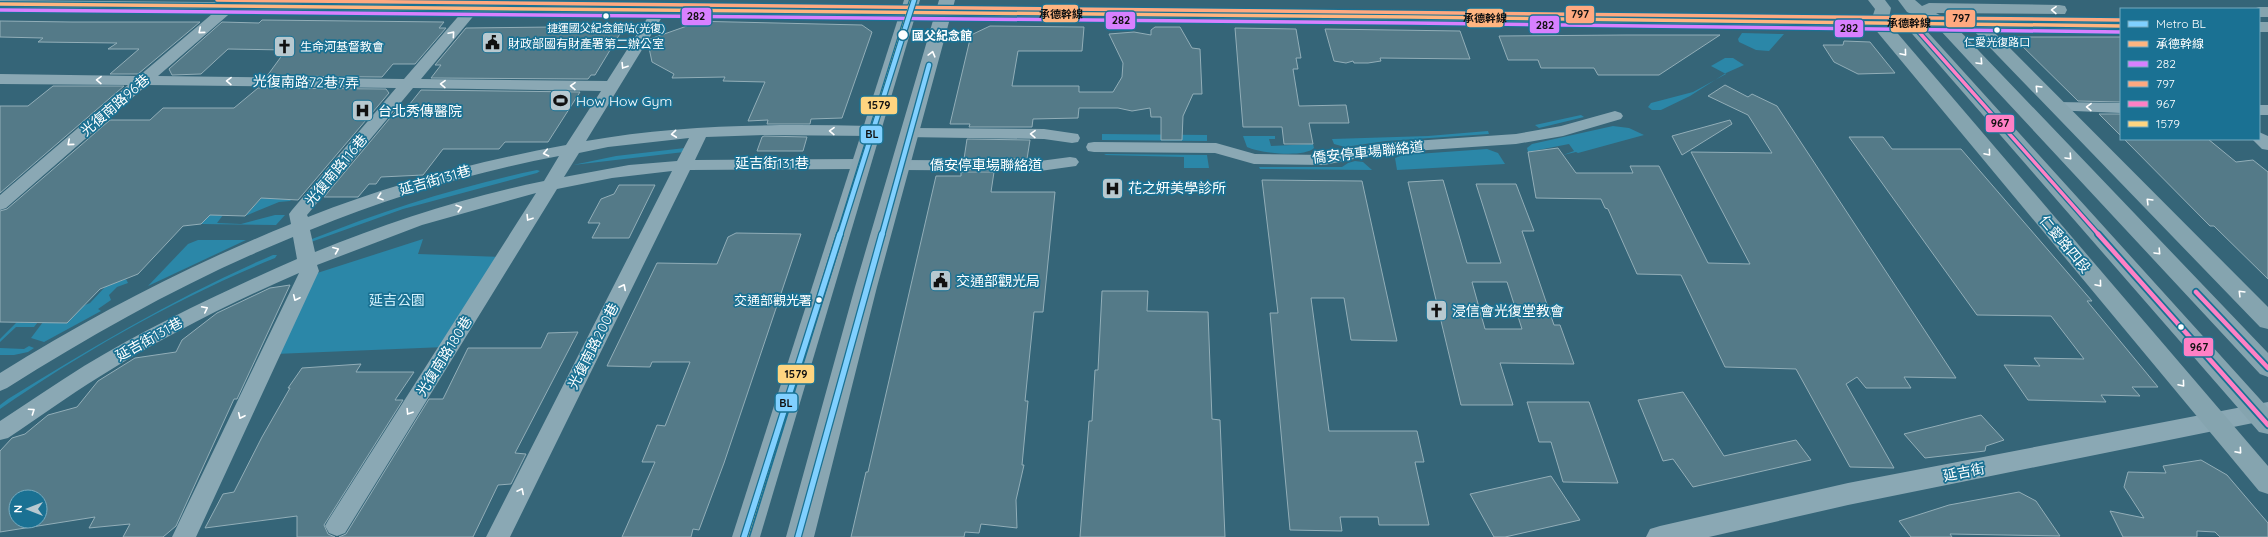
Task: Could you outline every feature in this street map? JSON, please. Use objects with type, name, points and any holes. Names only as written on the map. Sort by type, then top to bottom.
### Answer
[{"type":"main road","points":[[1154,0],[1910,11],[2120,10]]},
{"type":"main road","points":[[0,4],[660,9],[946,6],[1880,10]]},
{"type":"main road","points":[[746,537],[910,6]]},
{"type":"main road","points":[[800,537],[864,295],[946,6]]},
{"type":"main road","name":"仁愛路四段","points":[[1880,10],[2214,421],[2268,484]]},
{"type":"main road","points":[[1910,11],[2265,416]]},
{"type":"main road","points":[[1940,11],[1976,24],[2120,26]]},
{"type":"main road","points":[[1940,11],[2268,368]]},
{"type":"main road","points":[[1976,24],[2268,321]]},
{"type":"street","name":"光復南路96巷","points":[[0,204],[230,6]]},
{"type":"street","name":"光復南路116巷","points":[[300,226],[298,214],[474,7]]},
{"type":"street","points":[[550,185],[660,9]]},
{"type":"street","name":"光復南路72巷7弄","points":[[0,78],[612,86]]},
{"type":"street","points":[[2057,107],[2120,108]]},
{"type":"street","name":"僑安停車場聯絡道","points":[[911,133],[1044,134],[1085,140],[1094,147],[1216,148],[1254,159],[1324,160],[1384,148],[1516,139],[1562,131],[1615,116]]},
{"type":"street","name":"延吉街131巷","points":[[0,382],[21,368],[132,303],[300,226],[383,195],[469,170],[574,147],[700,132],[757,130],[871,131]]},
{"type":"street","points":[[683,166],[700,132]]},
{"type":"street","name":"僑安停車場聯絡道","points":[[1070,162],[1058,158],[1054,150],[1060,142],[1072,138]]},
{"type":"street","points":[[2260,138],[2268,145]]},
{"type":"street","name":"僑安停車場聯絡道","points":[[902,165],[1040,166],[1090,158],[1094,154],[1094,147]]},
{"type":"street","name":"延吉街131巷","points":[[0,432],[92,371],[175,324],[263,280],[375,234],[482,201],[550,185],[660,167],[742,163],[861,164]]},
{"type":"street","name":"光復南路200巷","points":[[501,532],[683,166]]},
{"type":"street","name":"光復南路180巷","points":[[337,526],[550,185]]},
{"type":"street","points":[[184,537],[308,271],[300,226]]},
{"type":"street","points":[[0,368],[21,368]]},
{"type":"street","name":"延吉街","points":[[1660,537],[1848,494],[2031,459],[2214,421],[2265,416]]},
{"type":"green space","points":[[1742,33],[1784,34],[1769,51],[1756,50],[1739,42],[1738,39]]},
{"type":"green space","points":[[1725,58],[1733,58],[1744,65],[1726,73],[1725,74],[1711,66]]},
{"type":"green space","points":[[1715,80],[1690,96],[1661,110],[1652,110],[1648,107],[1651,103],[1693,92]]},
{"type":"green space","points":[[1581,115],[1584,117],[1539,128],[1535,125]]},
{"type":"green space","points":[[1613,126],[1629,128],[1644,135],[1578,153],[1576,152],[1563,155],[1574,151],[1569,144],[1528,152],[1527,148],[1532,144]]},
{"type":"green space","points":[[1488,131],[1489,134],[1386,141],[1345,147],[1334,144],[1332,139],[1428,136]]},
{"type":"green space","points":[[1102,134],[1207,135],[1207,141],[1102,140]]},
{"type":"green space","points":[[1243,136],[1275,136],[1275,139],[1269,139],[1271,146],[1313,144],[1314,148],[1301,153],[1271,153],[1247,147]]},
{"type":"green space","points":[[685,148],[684,152],[573,165],[616,156]]},
{"type":"green space","points":[[1487,149],[1498,153],[1505,164],[1397,170],[1395,158],[1403,155]]},
{"type":"green space","points":[[1104,155],[1207,155],[1209,168],[1184,168],[1184,157]]},
{"type":"green space","points":[[1355,161],[1363,162],[1372,170],[1260,169],[1259,167],[1342,167]]},
{"type":"green space","points":[[537,170],[540,171],[403,209],[311,242],[312,239],[339,228],[451,191]]},
{"type":"green space","points":[[266,193],[295,195],[290,201],[279,202],[245,216]]},
{"type":"green space","points":[[210,215],[223,215],[217,223],[241,224],[275,215],[285,215],[276,225],[201,224]]},
{"type":"green space","name":"延吉公園","points":[[423,239],[418,254],[502,257],[445,347],[275,354],[311,275]]},
{"type":"green space","points":[[198,240],[246,240],[148,286],[188,244]]},
{"type":"green space","points":[[273,255],[277,255],[275,258],[203,290],[133,326],[65,366],[0,409],[0,405],[8,399],[138,322],[238,270]]},
{"type":"green space","points":[[126,279],[128,283],[117,287],[109,295],[111,300],[98,309],[101,311],[44,342],[31,338],[43,322],[90,303],[106,286]]},
{"type":"green space","points":[[17,322],[38,322],[34,327],[16,327],[0,342],[0,339]]},
{"type":"green space","points":[[29,346],[34,348],[28,352],[14,355],[0,355],[0,348],[24,349]]},
{"type":"building","points":[[262,20],[444,22],[439,28],[446,28],[415,64],[393,64],[382,77],[267,76],[286,50],[228,49],[201,74],[172,75],[169,69],[222,22],[259,23]]},
{"type":"building","points":[[0,21],[200,22],[138,74],[110,74],[139,49],[108,49],[117,43],[38,42],[43,38],[0,37]]},
{"type":"building","points":[[690,21],[862,25],[872,32],[842,118],[811,119],[810,124],[767,124],[768,120],[748,121],[765,82],[723,81],[725,77],[672,78],[674,74],[652,62],[648,43],[650,39],[687,26]]},
{"type":"building","points":[[556,25],[585,25],[580,32],[621,32],[595,75],[591,75],[588,79],[431,78],[441,65],[435,65],[466,28],[554,27]]},
{"type":"building","points":[[990,26],[1084,27],[1082,51],[1018,51],[1012,86],[1079,86],[1079,92],[1113,92],[1122,77],[1123,63],[1109,34],[1134,32],[1151,35],[1151,30],[1155,27],[1180,27],[1192,48],[1200,49],[1202,94],[1193,94],[1183,116],[1182,140],[1161,140],[1161,117],[1151,117],[1150,108],[1132,111],[1118,108],[1079,108],[1078,118],[1033,119],[1032,127],[969,127],[970,124],[950,124],[971,35]]},
{"type":"building","points":[[1235,28],[1296,29],[1301,58],[1296,58],[1298,69],[1293,69],[1299,106],[1346,105],[1349,123],[1309,123],[1313,144],[1284,144],[1282,127],[1243,127]]},
{"type":"building","points":[[1325,29],[1460,31],[1470,59],[1380,58],[1381,61],[1368,63],[1354,63],[1353,61],[1346,63],[1334,61]]},
{"type":"building","points":[[1720,35],[1659,75],[1598,75],[1594,68],[1541,68],[1538,60],[1508,60],[1499,36]]},
{"type":"building","points":[[2013,37],[2120,37],[2120,102],[2078,101]]},
{"type":"building","points":[[1844,41],[1870,42],[1895,73],[1858,74],[1834,62],[1823,45],[1843,45]]},
{"type":"building","points":[[1725,85],[1748,97],[1752,94],[1777,106],[1956,378],[1904,377],[1911,388],[1866,388],[1857,377],[1846,384],[1894,468],[1850,467],[1796,369],[1725,367],[1681,275],[1637,274],[1608,209],[1605,208],[1601,199],[1536,198],[1528,152],[1558,148],[1576,173],[1633,173],[1630,166],[1659,166],[1708,263],[1750,264],[1691,152],[1772,153],[1748,115],[1708,96]]},
{"type":"building","points":[[53,86],[124,86],[0,193],[0,106],[28,106]]},
{"type":"building","points":[[258,88],[386,89],[389,93],[298,200],[261,198],[245,216],[210,215],[201,224],[183,226],[138,274],[100,289],[67,323],[0,322],[0,211],[7,209],[110,120],[150,120],[163,108],[234,108]]},
{"type":"building","points":[[421,90],[580,92],[548,142],[505,142],[499,149],[443,149],[423,175],[381,177],[376,184],[369,184],[358,197],[324,197],[400,106],[405,110]]},
{"type":"building","points":[[2099,114],[2120,114],[2120,135]]},
{"type":"building","points":[[1730,120],[1732,124],[1682,155],[1672,136]]},
{"type":"building","points":[[762,137],[807,137],[803,151],[757,151]]},
{"type":"building","points":[[1849,137],[1883,137],[1892,149],[1961,149],[2092,301],[2087,301],[2158,387],[2132,387],[2140,396],[2101,395],[2106,402],[2028,400],[2004,365],[2040,366],[2034,358],[2084,359],[2051,316],[1977,315]]},
{"type":"building","points":[[967,139],[1030,140],[1027,159],[964,159]]},
{"type":"building","points":[[2125,140],[2209,140],[2236,162],[2253,160],[2268,172],[2268,279],[2214,226],[2210,226]]},
{"type":"building","points":[[961,172],[994,172],[991,192],[1055,192],[1043,312],[1034,312],[1025,401],[1028,401],[1022,465],[1024,465],[1016,500],[1017,528],[981,524],[979,533],[965,532],[964,537],[851,537],[866,472],[868,472],[936,176],[961,176]]},
{"type":"building","points":[[1262,180],[1362,181],[1397,341],[1351,340],[1344,298],[1311,298],[1329,431],[1417,431],[1424,462],[1415,462],[1429,525],[1379,525],[1378,517],[1340,517],[1342,531],[1290,530],[1270,313],[1278,313]]},
{"type":"building","points":[[1443,180],[1467,263],[1501,263],[1476,184],[1516,184],[1534,231],[1522,231],[1554,325],[1560,325],[1574,364],[1500,363],[1513,405],[1461,405],[1408,182]],"holes":[[[1472,282],[1507,282],[1522,329],[1485,329]]]},
{"type":"building","points":[[619,185],[655,185],[629,238],[592,238],[600,223],[588,223],[601,199],[614,194]]},
{"type":"building","points":[[736,233],[801,234],[724,463],[699,530],[693,529],[691,537],[622,537],[655,462],[642,462],[657,425],[665,426],[690,362],[652,362],[650,367],[607,366],[657,263],[717,264],[728,237]]},
{"type":"building","points":[[290,285],[237,399],[234,399],[176,526],[163,537],[123,537],[130,524],[89,528],[95,517],[48,524],[48,489],[8,489],[8,529],[19,529],[0,532],[0,451],[12,438],[25,434],[48,415],[77,407],[98,381],[135,358],[176,352],[182,340],[217,313],[270,288]]},
{"type":"building","points":[[1102,291],[1148,291],[1147,311],[1208,312],[1212,419],[1220,420],[1225,537],[1080,537],[1089,421],[1092,421],[1095,370],[1098,370]]},
{"type":"building","points":[[578,332],[515,453],[526,454],[511,484],[498,485],[473,537],[339,537],[346,534],[429,399],[443,399],[468,348],[541,348],[548,333]]},
{"type":"building","points":[[361,364],[356,372],[414,372],[395,400],[403,400],[324,525],[328,534],[335,537],[297,537],[297,516],[205,528],[223,494],[234,492],[262,437],[290,388],[288,388],[302,368]]},
{"type":"building","points":[[1683,392],[1724,456],[1796,440],[1811,460],[1693,487],[1673,459],[1663,461],[1638,400]]},
{"type":"building","points":[[1527,402],[1589,402],[1618,483],[1563,482],[1551,442],[1539,442]]},
{"type":"building","points":[[1981,415],[2004,440],[1986,446],[1985,451],[1925,458],[1904,434]]},
{"type":"building","points":[[2201,460],[2227,475],[2268,523],[2268,537],[2220,537],[2215,532],[2197,531],[2197,537],[2123,537],[2110,511],[2144,518],[2124,487],[2128,472],[2166,473],[2163,466]]},
{"type":"building","points":[[1551,476],[1580,520],[1505,537],[1494,537],[1470,494]]},
{"type":"building","points":[[2019,492],[2036,501],[2060,536],[1950,534],[1952,537],[1911,537],[1899,521],[1949,505]]},
{"type":"metro line","name":"BL","points":[[744,537],[914,0]]},
{"type":"metro line","name":"BL","points":[[798,537],[929,65]]},
{"type":"transit line","name":"797","points":[[217,0],[2120,20]]},
{"type":"transit line","name":"1579","points":[[746,537],[912,0]]},
{"type":"transit line","name":"承德幹線","points":[[0,4],[1411,17],[2120,26]]},
{"type":"transit line","name":"282","points":[[0,10],[1411,23],[2120,32]]},
{"type":"transit line","name":"967","points":[[1911,23],[2268,425]]},
{"type":"transit line","name":"967","points":[[2196,292],[2268,368]]},
{"type":"place","name":"捷運國父紀念館站(光復)","points":[[606,16]]},
{"type":"place","name":"仁愛光復路口","points":[[1997,30]]},
{"type":"place","name":"國父紀念館","points":[[903,35]]},
{"type":"place","name":"財政部國有財產署第二辦公室","points":[[493,43]]},
{"type":"place","name":"生命河基督教會","points":[[285,46]]},
{"type":"place","name":"How How Gym","points":[[560,101]]},
{"type":"place","name":"台北秀傳醫院","points":[[362,111]]},
{"type":"place","name":"花之妍美學診所","points":[[1112,188]]},
{"type":"place","name":"交通部觀光局","points":[[941,281]]},
{"type":"place","name":"交通部觀光署","points":[[819,300]]},
{"type":"place","name":"浸信會光復堂教會","points":[[1436,311]]}]
